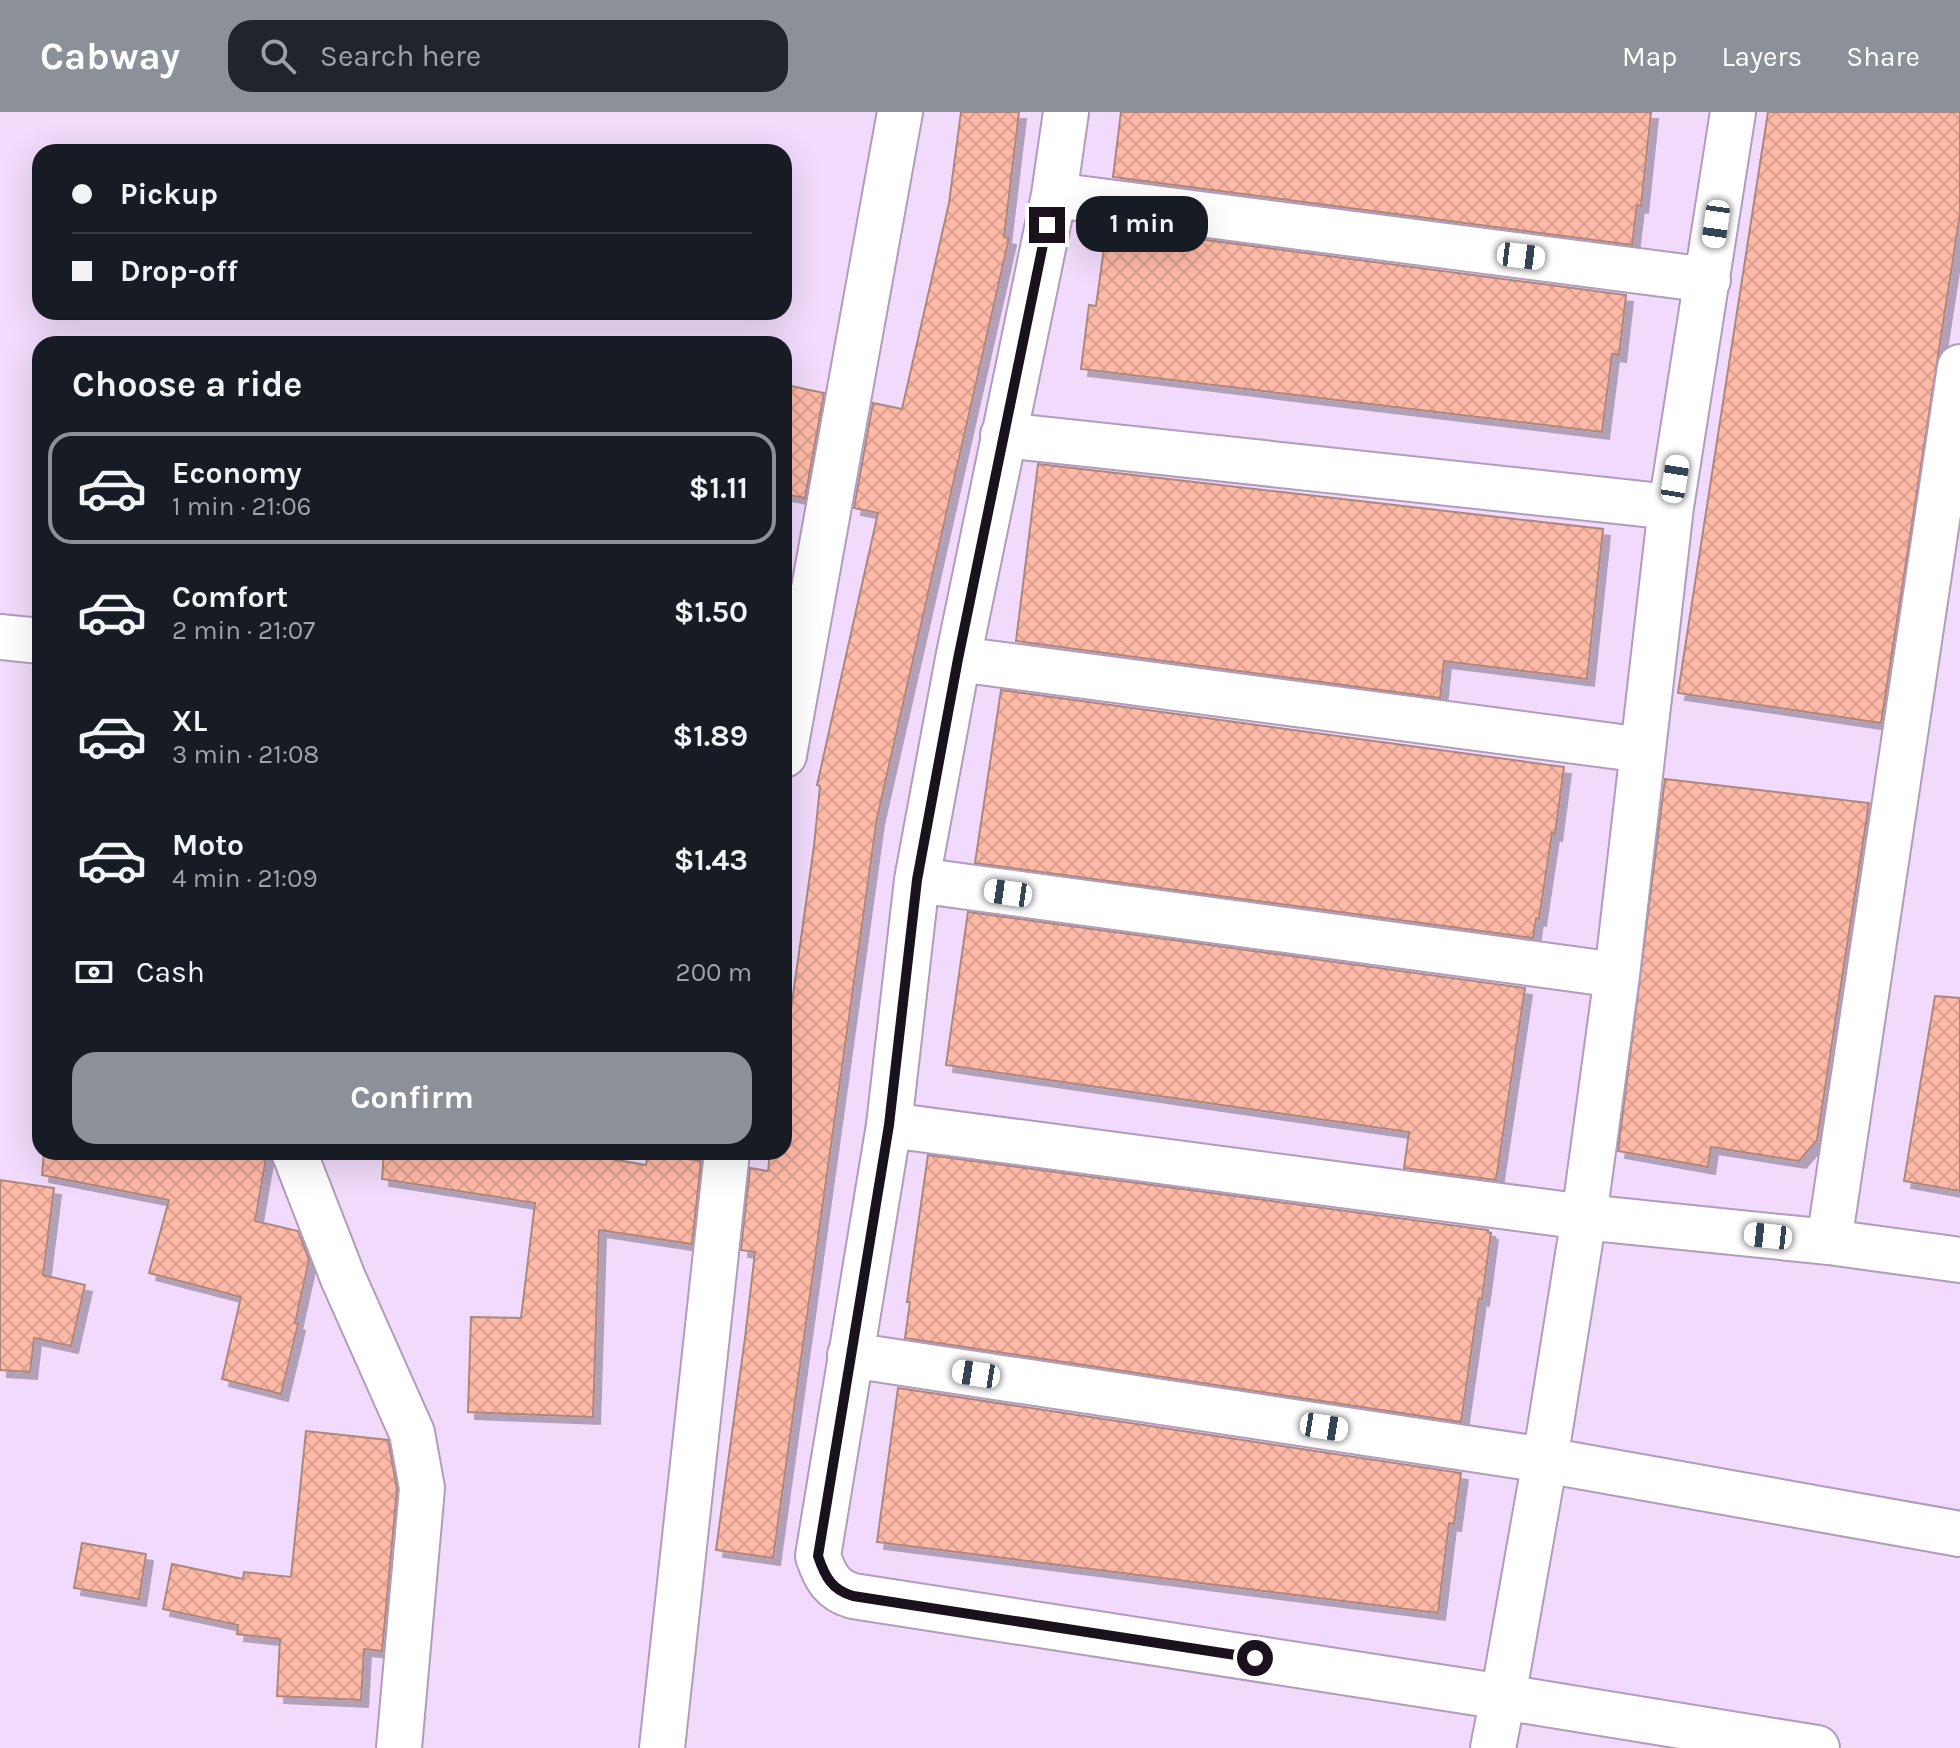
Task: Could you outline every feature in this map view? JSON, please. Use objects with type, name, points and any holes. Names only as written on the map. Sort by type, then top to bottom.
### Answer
[{"type":"street","points":[[792,701],[900,112]]},
{"type":"street","points":[[1066,112],[1054,195],[958,659],[917,880],[889,1125],[818,1556],[825,1577],[839,1592],[1817,1748]]},
{"type":"street","points":[[1493,1748],[1545,1460],[1584,1217],[1617,975],[1671,507],[1733,112]]},
{"type":"street","points":[[1054,195],[1708,280]]},
{"type":"street","points":[[1829,1242],[1960,367]]},
{"type":"street","points":[[1003,435],[1671,507]]},
{"type":"street","points":[[0,637],[32,640]]},
{"type":"street","points":[[958,659],[1643,750]]},
{"type":"street","points":[[917,880],[1617,975]]},
{"type":"street","points":[[889,1125],[1584,1217],[1829,1242],[1960,1260]]},
{"type":"street","points":[[297,1160],[343,1278],[412,1433],[422,1488],[399,1748]]},
{"type":"street","points":[[662,1748],[726,1160]]},
{"type":"street","points":[[850,1355],[1545,1460],[1960,1534]]},
{"type":"building","points":[[961,112],[1019,112],[1004,237],[1009,238],[877,818],[773,1558],[716,1550],[755,1252],[741,1250],[750,1168],[768,1171],[769,1160],[792,1160],[792,1002],[814,846],[820,786],[817,785],[878,513],[854,508],[873,403],[902,409],[949,203]]},
{"type":"building","points":[[1121,112],[1651,112],[1641,206],[1637,205],[1632,245],[1113,177]]},
{"type":"building","points":[[1768,112],[1960,112],[1960,214],[1881,723],[1678,693]]},
{"type":"building","points":[[1107,227],[1626,295],[1619,355],[1612,354],[1602,432],[1081,369],[1089,305],[1096,306]]},
{"type":"building","points":[[792,386],[824,393],[805,498],[792,496]]},
{"type":"building","points":[[1038,464],[1603,529],[1587,679],[1444,661],[1440,698],[1016,641]]},
{"type":"building","points":[[1001,690],[1564,767],[1555,834],[1552,833],[1539,919],[1536,918],[1533,938],[975,863]]},
{"type":"building","points":[[1665,779],[1869,803],[1817,1140],[1799,1161],[1711,1147],[1708,1167],[1618,1151]]},
{"type":"building","points":[[968,912],[1525,988],[1496,1180],[1404,1168],[1409,1132],[946,1065]]},
{"type":"building","points":[[1935,996],[1960,998],[1960,1191],[1904,1181]]},
{"type":"building","points":[[928,1155],[1488,1230],[1491,1233],[1482,1299],[1479,1298],[1461,1422],[905,1338],[910,1302],[907,1302]]},
{"type":"building","points":[[43,1160],[266,1160],[255,1221],[298,1231],[309,1260],[281,1394],[222,1379],[241,1297],[149,1273],[169,1200],[42,1175]]},
{"type":"building","points":[[383,1160],[617,1160],[646,1165],[647,1160],[701,1161],[692,1244],[599,1230],[593,1417],[468,1412],[471,1317],[521,1318],[535,1203],[382,1179]]},
{"type":"building","points":[[0,1180],[54,1188],[43,1275],[85,1285],[71,1346],[34,1338],[30,1372],[0,1370]]},
{"type":"building","points":[[898,1388],[1461,1473],[1454,1524],[1449,1523],[1438,1613],[877,1542]]},
{"type":"building","points":[[306,1431],[388,1440],[397,1489],[382,1651],[364,1649],[361,1700],[277,1696],[280,1639],[237,1634],[238,1625],[163,1609],[172,1564],[243,1579],[244,1572],[291,1577]]},
{"type":"building","points":[[82,1543],[146,1554],[139,1599],[74,1588]]},
{"type":"route","points":[[1047,225],[958,659],[917,880],[889,1125],[818,1556],[825,1577],[839,1592],[853,1596],[1255,1658]]}]
